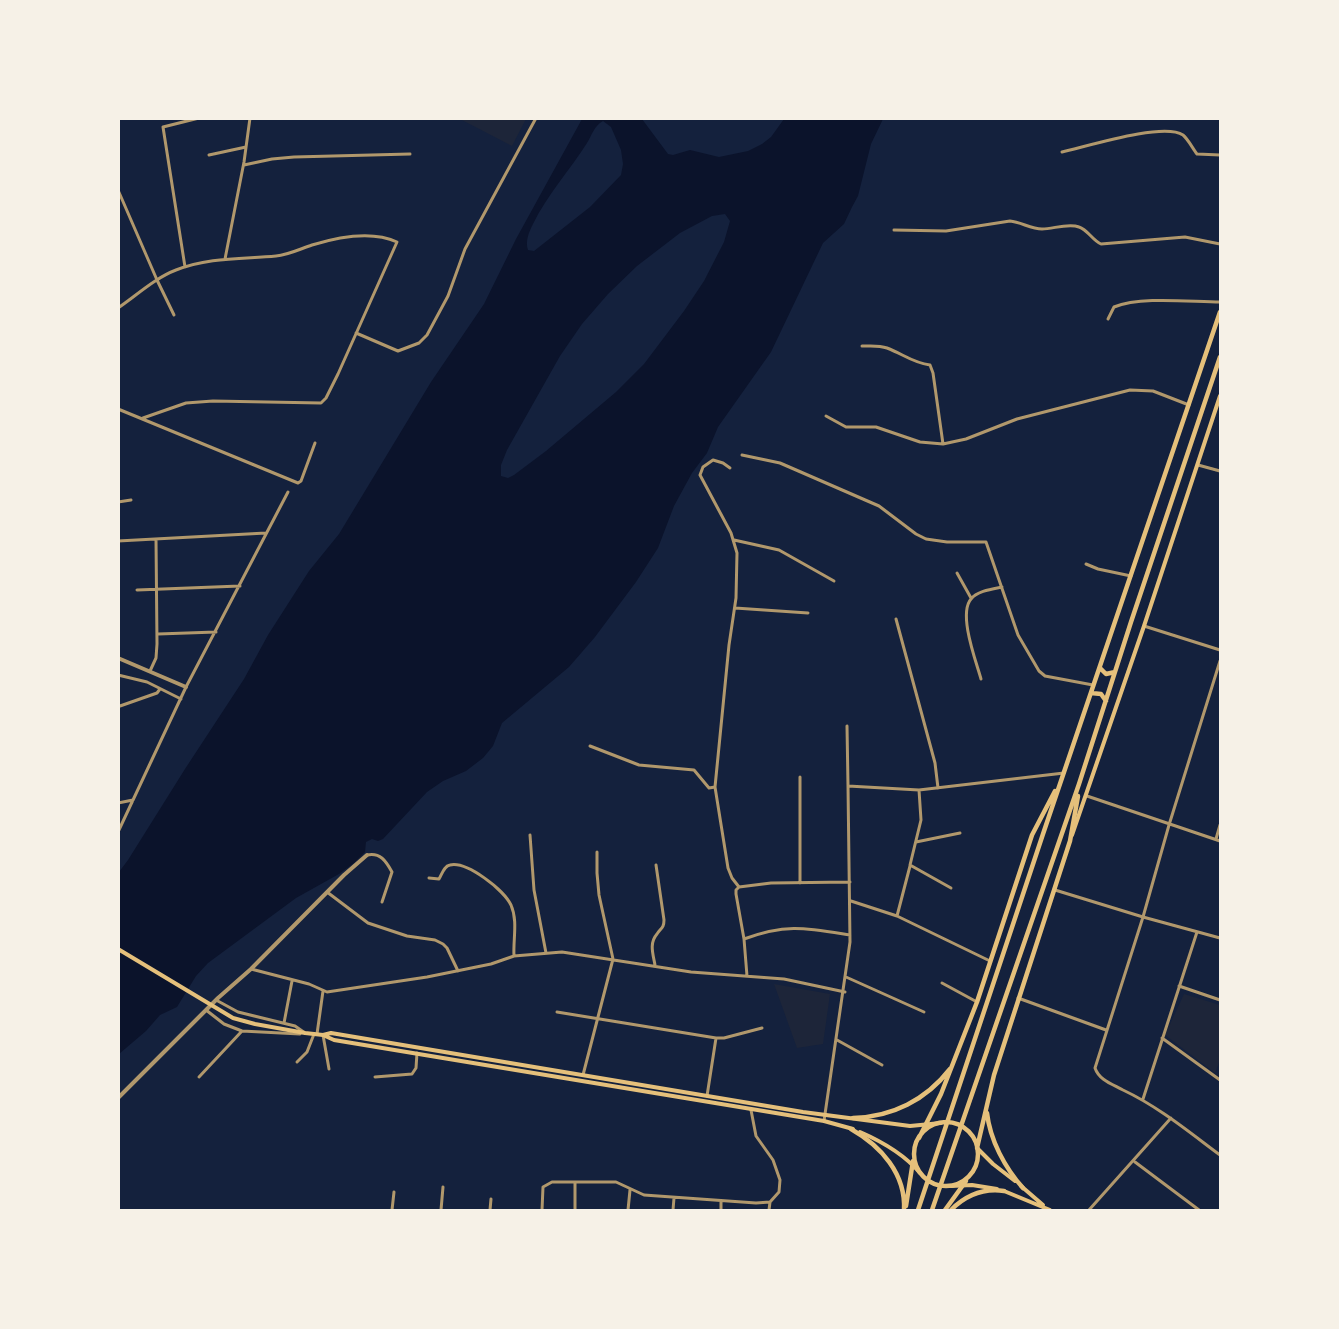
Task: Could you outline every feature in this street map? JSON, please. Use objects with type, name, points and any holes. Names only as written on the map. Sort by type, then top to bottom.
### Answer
[{"type":"highway","points":[[918,1210],[1221,312]]},
{"type":"highway","points":[[932,1210],[1080,784],[1115,672],[1221,357]]},
{"type":"highway","points":[[1100,668],[1106,674],[1115,672]]},
{"type":"highway","points":[[1091,693],[1101,694],[1106,701]]},
{"type":"highway","points":[[904,1210],[914,1153],[919,1138],[956,1059],[1032,835],[1063,775]]},
{"type":"highway","points":[[945,1210],[977,1164],[987,1102],[1018,998],[1070,841],[1080,784]]},
{"type":"highway","points":[[853,1118],[882,1115],[915,1101],[943,1077],[956,1059]]},
{"type":"highway","points":[[987,1102],[989,1129],[1008,1168],[1023,1188]]},
{"type":"highway","points":[[919,1138],[928,1128],[941,1123],[955,1124],[972,1135],[978,1148]]},
{"type":"highway","points":[[851,1129],[872,1142],[896,1172],[903,1188],[904,1210]]},
{"type":"highway","points":[[914,1153],[920,1173],[934,1184],[951,1186],[964,1181],[969,1176]]},
{"type":"highway","points":[[951,1210],[962,1200],[976,1193],[1004,1191]]},
{"type":"main road","points":[[1070,841],[1221,396]]},
{"type":"main road","points":[[118,949],[233,1018],[255,1024],[305,1033],[323,1035],[331,1033],[853,1118],[910,1126],[941,1123]]},
{"type":"main road","points":[[323,1035],[331,1040],[825,1121],[851,1129],[893,1149],[920,1173]]},
{"type":"main road","points":[[978,1148],[993,1164],[1051,1210]]},
{"type":"main road","points":[[951,1186],[978,1185],[1004,1191],[1051,1210]]},
{"type":"street","points":[[185,267],[163,127],[198,118]]},
{"type":"street","points":[[225,259],[244,165],[250,118]]},
{"type":"street","points":[[356,333],[398,351],[419,343],[427,335],[448,296],[465,249],[536,118]]},
{"type":"street","points":[[1062,152],[1146,132],[1167,132],[1183,136],[1197,154],[1221,155]]},
{"type":"street","points":[[209,155],[246,147]]},
{"type":"street","points":[[244,165],[294,157],[410,154]]},
{"type":"street","points":[[118,190],[174,315]]},
{"type":"street","points":[[894,230],[946,231],[1019,221],[1042,229],[1076,226],[1082,228],[1101,244],[1185,237],[1221,243]]},
{"type":"street","points":[[118,308],[157,280],[185,267],[225,259],[279,256],[320,243],[369,235],[386,237],[397,242],[326,398],[321,403],[213,401],[186,403],[143,418]]},
{"type":"street","points":[[1108,319],[1114,307],[1124,303],[1221,302]]},
{"type":"street","points":[[862,346],[888,348],[916,363],[930,365],[943,444]]},
{"type":"street","points":[[826,416],[846,427],[876,427],[920,442],[943,444],[966,439],[1017,419],[1130,390],[1153,391],[1189,405]]},
{"type":"street","points":[[118,409],[298,483],[301,481],[315,443]]},
{"type":"street","points":[[742,455],[780,463],[879,506],[926,539],[947,542],[986,542],[1018,635],[1039,671],[1045,676],[1094,686]]},
{"type":"street","points":[[730,468],[713,460],[703,467],[700,475],[736,545],[738,576],[715,787],[728,868],[739,887]]},
{"type":"street","points":[[1198,465],[1221,471]]},
{"type":"street","points":[[118,832],[186,687],[217,632],[288,492]]},
{"type":"street","points":[[118,502],[131,500]]},
{"type":"street","points":[[118,541],[266,533]]},
{"type":"street","points":[[150,671],[156,658],[158,634],[156,539]]},
{"type":"street","points":[[734,540],[779,550],[834,581]]},
{"type":"street","points":[[1086,564],[1131,576]]},
{"type":"street","points":[[957,573],[971,598]]},
{"type":"street","points":[[137,590],[240,586]]},
{"type":"street","points":[[981,679],[966,614],[971,598],[979,593],[1002,587]]},
{"type":"street","points":[[735,608],[808,613]]},
{"type":"street","points":[[896,619],[935,763],[938,788]]},
{"type":"street","points":[[1144,626],[1221,650]]},
{"type":"street","points":[[158,634],[217,632]]},
{"type":"street","points":[[118,658],[186,687]]},
{"type":"street","points":[[1221,661],[1095,1068],[1097,1074],[1105,1081],[1143,1099],[1221,1155]]},
{"type":"street","points":[[118,675],[147,682],[181,699]]},
{"type":"street","points":[[120,706],[157,693],[160,688]]},
{"type":"street","points":[[825,1121],[845,992],[850,935],[847,726]]},
{"type":"street","points":[[590,746],[639,765],[694,770],[709,788],[715,787]]},
{"type":"street","points":[[848,786],[919,790],[1063,775]]},
{"type":"street","points":[[800,777],[800,882]]},
{"type":"street","points":[[897,916],[921,820],[919,790]]},
{"type":"street","points":[[1087,796],[1218,840],[1221,825]]},
{"type":"street","points":[[118,802],[133,800]]},
{"type":"street","points":[[916,842],[960,833]]},
{"type":"street","points":[[530,835],[534,890],[546,953]]},
{"type":"street","points":[[583,1075],[613,959],[599,895],[597,852]]},
{"type":"street","points":[[118,1098],[367,855],[381,857],[392,872],[382,902]]},
{"type":"street","points":[[429,878],[439,879],[448,865],[454,864],[493,883],[510,902],[515,916],[514,956]]},
{"type":"street","points":[[655,965],[652,941],[664,927],[656,865]]},
{"type":"street","points":[[910,865],[951,888]]},
{"type":"street","points":[[739,887],[800,882],[850,882]]},
{"type":"street","points":[[739,887],[736,894],[744,939],[747,976]]},
{"type":"street","points":[[1054,889],[1143,917],[1221,938]]},
{"type":"street","points":[[327,892],[368,923],[407,936],[435,940],[443,944],[458,971]]},
{"type":"street","points":[[851,901],[897,916],[990,961]]},
{"type":"street","points":[[744,939],[762,932],[790,927],[850,935]]},
{"type":"street","points":[[1143,1099],[1197,932]]},
{"type":"street","points":[[250,969],[309,984],[327,992],[458,971],[514,956],[561,952],[691,972],[784,980],[845,992]]},
{"type":"street","points":[[846,977],[924,1012]]},
{"type":"street","points":[[284,1023],[292,981]]},
{"type":"street","points":[[942,983],[977,1002]]},
{"type":"street","points":[[1179,986],[1221,1000]]},
{"type":"street","points":[[297,1062],[307,1052],[315,1034],[323,991]]},
{"type":"street","points":[[1018,998],[1106,1030]]},
{"type":"street","points":[[216,1000],[238,1012],[298,1027],[305,1033]]},
{"type":"street","points":[[206,1011],[224,1024],[242,1031],[305,1033]]},
{"type":"street","points":[[557,1012],[716,1038],[762,1028]]},
{"type":"street","points":[[199,1077],[242,1031]]},
{"type":"street","points":[[323,1035],[329,1069]]},
{"type":"street","points":[[707,1096],[716,1038]]},
{"type":"street","points":[[1162,1038],[1221,1080]]},
{"type":"street","points":[[837,1040],[882,1065]]},
{"type":"street","points":[[375,1077],[412,1074],[417,1068],[417,1053]]},
{"type":"street","points":[[751,1110],[756,1136],[773,1160],[780,1180],[779,1192],[770,1202],[769,1210]]},
{"type":"street","points":[[1089,1210],[1171,1118]]},
{"type":"street","points":[[1135,1161],[1199,1210]]},
{"type":"street","points":[[543,1210],[543,1187],[552,1182],[616,1182],[644,1196],[770,1202]]},
{"type":"street","points":[[575,1183],[575,1210]]},
{"type":"street","points":[[441,1210],[443,1186]]},
{"type":"street","points":[[628,1210],[630,1190]]},
{"type":"street","points":[[392,1210],[394,1192]]},
{"type":"street","points":[[673,1210],[674,1198]]},
{"type":"street","points":[[490,1210],[491,1199]]},
{"type":"street","points":[[721,1201],[721,1210]]},
{"type":"shaded area","points":[[460,119],[526,119],[512,146]]},
{"type":"shaded area","points":[[582,119],[642,119],[668,154],[673,155],[690,150],[719,157],[748,151],[762,144],[771,137],[784,119],[883,119],[871,144],[858,196],[844,224],[823,243],[771,352],[718,427],[707,453],[692,473],[674,506],[658,548],[595,637],[569,667],[502,723],[493,746],[483,758],[466,771],[443,781],[427,792],[383,839],[378,841],[372,839],[366,842],[365,852],[354,863],[296,898],[208,963],[196,976],[177,1007],[160,1015],[146,1031],[119,1054],[119,872],[244,679],[268,635],[309,571],[339,534],[431,382],[484,304],[516,239]],"holes":[[[603,121],[611,127],[621,150],[623,164],[621,175],[590,207],[534,251],[528,250],[528,237],[539,213],[595,128]],[[725,214],[730,221],[724,242],[704,281],[644,364],[616,392],[546,451],[514,475],[508,478],[501,476],[501,465],[507,450],[560,356],[582,324],[637,266],[680,233],[712,216]]]},
{"type":"shaded area","points":[[774,984],[830,994],[823,1044],[797,1048]]},
{"type":"shaded area","points":[[1184,994],[1220,1005],[1220,1060],[1215,1073],[1165,1035]]}]
